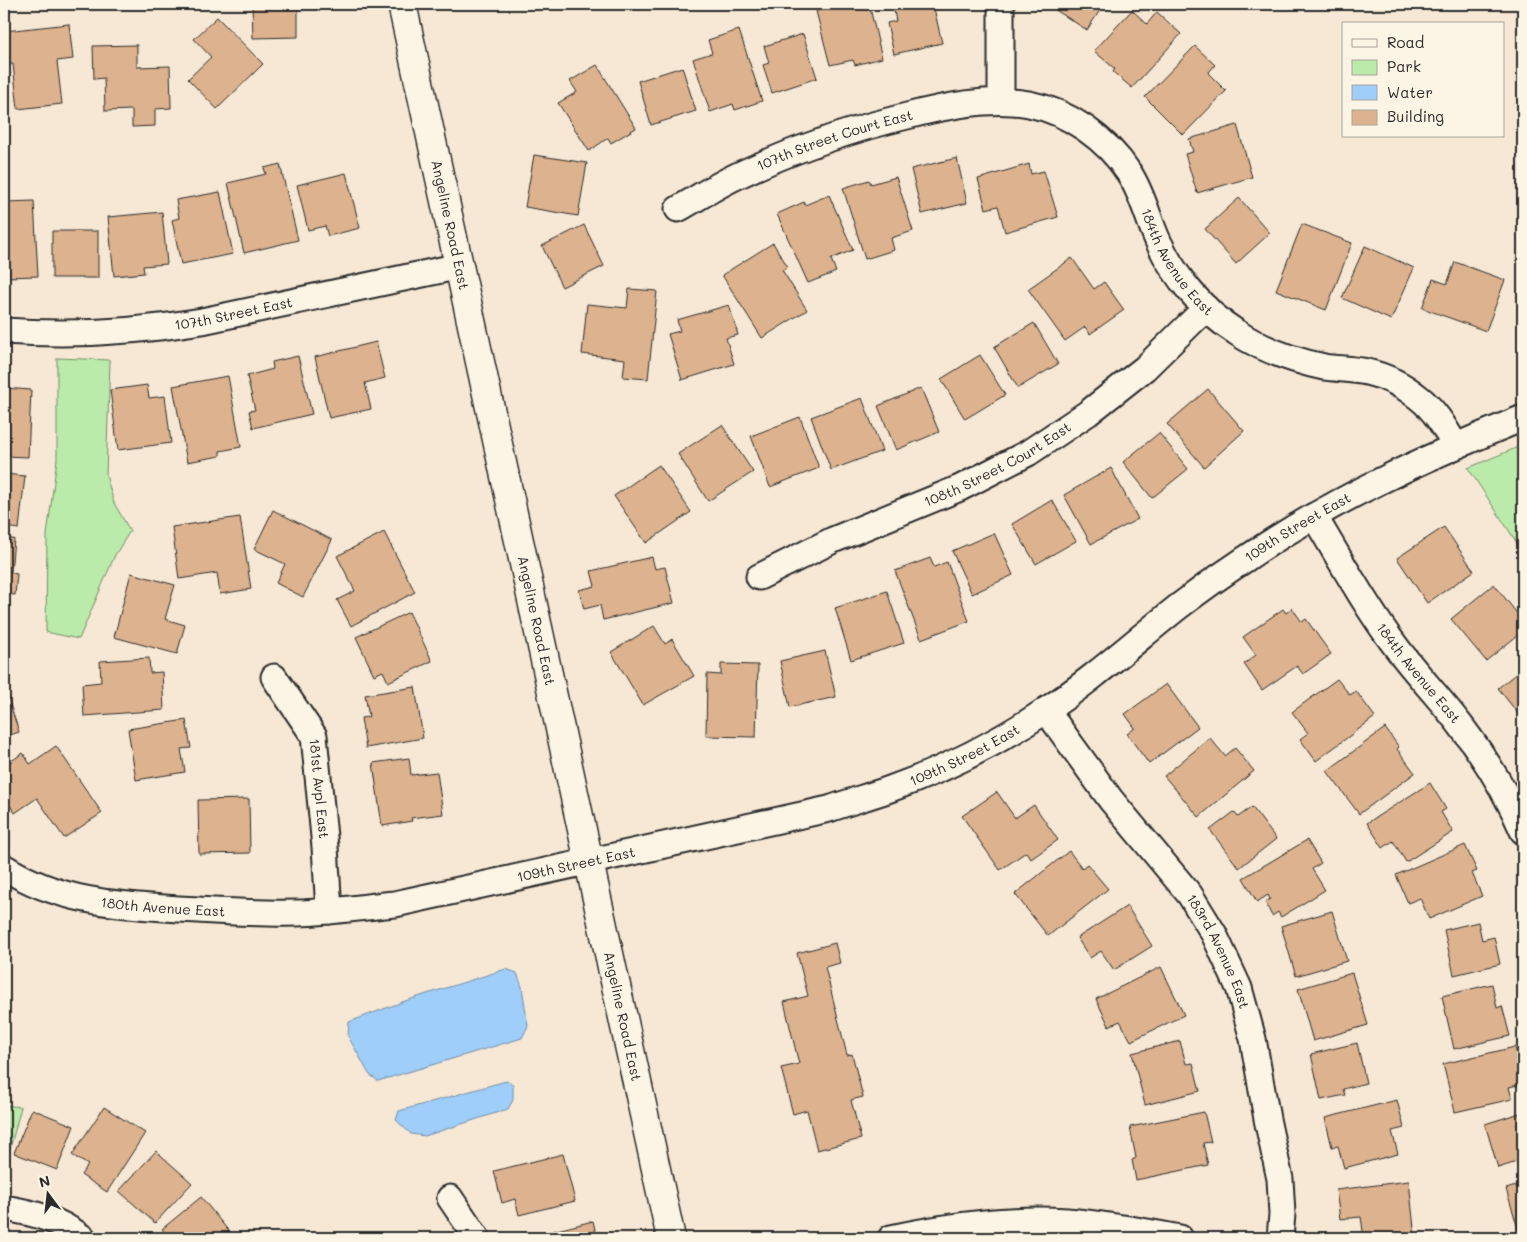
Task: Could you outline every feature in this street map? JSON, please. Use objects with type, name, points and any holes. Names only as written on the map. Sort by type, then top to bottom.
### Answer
[{"type":"street","name":"Angeline Road East","points":[[402,4],[671,1238]]},
{"type":"street","points":[[1001,101],[1002,4]]},
{"type":"street","name":"107th Street Court East","points":[[678,209],[738,175],[799,149],[861,127],[933,109],[1001,101]]},
{"type":"street","name":"184th Avenue East","points":[[1001,101],[1031,104],[1062,115],[1088,130],[1109,148],[1129,173],[1145,205],[1159,243],[1177,273],[1206,308],[1235,331],[1266,350],[1296,360],[1327,367],[1366,372],[1393,381],[1418,397],[1438,417],[1455,446]]},
{"type":"street","name":"107th Street East","points":[[4,331],[92,334],[163,328],[460,266]]},
{"type":"street","name":"108th Street Court East","points":[[759,578],[833,540],[960,488],[1028,453],[1088,413],[1145,368],[1206,308]]},
{"type":"street","name":"109th Street East","points":[[329,911],[395,904],[829,809],[891,789],[952,764],[1046,710],[1104,668],[1179,606],[1248,557],[1314,516],[1396,472],[1523,418]]},
{"type":"street","name":"184th Avenue East","points":[[1314,516],[1373,614],[1395,645],[1461,726],[1518,806],[1523,830]]},
{"type":"street","name":"181st Avpl East","points":[[274,677],[314,736],[329,911]]},
{"type":"street","name":"183rd Avenue East","points":[[1046,710],[1110,800],[1190,896],[1214,934],[1239,988],[1253,1039],[1267,1120],[1280,1179],[1282,1214],[1280,1238]]},
{"type":"street","name":"180th Avenue East","points":[[4,868],[46,889],[83,900],[122,905],[246,913],[329,911]]},
{"type":"street","points":[[450,1198],[477,1238]]},
{"type":"street","points":[[4,1208],[29,1212],[52,1219],[82,1238]]},
{"type":"street","points":[[891,1238],[938,1228],[1006,1221],[1065,1221],[1126,1233],[1180,1238]]},
{"type":"green space","points":[[57,358],[110,360],[106,475],[114,503],[130,531],[115,555],[79,639],[46,632],[47,535],[57,459]]},
{"type":"green space","points":[[1523,445],[1523,552],[1468,468]]},
{"type":"green space","points":[[4,1105],[21,1107],[4,1172]]},
{"type":"water","points":[[506,969],[517,973],[522,987],[528,1026],[522,1038],[378,1081],[369,1074],[348,1036],[349,1022],[405,1001]]},
{"type":"water","points":[[506,1081],[513,1084],[513,1100],[508,1109],[425,1136],[411,1134],[396,1120],[399,1111]]},
{"type":"building","points":[[252,4],[298,4],[298,37],[253,38]]},
{"type":"building","points":[[837,4],[869,4],[882,58],[855,65],[853,60],[830,65],[816,11],[838,6]]},
{"type":"building","points":[[933,4],[942,43],[894,54],[887,23],[896,21],[893,6]]},
{"type":"building","points":[[1046,4],[1104,4],[1087,30]]},
{"type":"building","points":[[1132,10],[1147,24],[1157,12],[1181,34],[1132,88],[1113,72],[1115,69],[1094,51]]},
{"type":"building","points":[[217,17],[263,64],[217,109],[188,79],[211,57],[194,39]]},
{"type":"building","points":[[69,24],[73,59],[57,61],[62,104],[18,109],[13,64],[8,64],[5,31]]},
{"type":"building","points":[[739,30],[762,101],[735,110],[733,104],[710,112],[693,59],[712,53],[708,40]]},
{"type":"building","points":[[803,34],[817,78],[772,93],[763,65],[769,63],[764,46]]},
{"type":"building","points":[[137,45],[137,67],[170,66],[171,108],[155,109],[155,126],[132,127],[132,110],[105,111],[104,78],[94,79],[93,46]]},
{"type":"building","points":[[1195,46],[1215,65],[1208,73],[1226,91],[1183,135],[1145,97]]},
{"type":"building","points":[[597,65],[636,128],[611,143],[608,138],[589,151],[558,103],[577,92],[570,81]]},
{"type":"building","points":[[682,67],[696,111],[651,125],[638,81]]},
{"type":"building","points":[[1237,125],[1252,177],[1197,193],[1185,154],[1193,152],[1189,139]]},
{"type":"building","points":[[534,155],[587,163],[578,216],[525,207]]},
{"type":"building","points":[[957,158],[967,203],[922,214],[911,169]]},
{"type":"building","points":[[280,164],[298,240],[244,253],[228,183],[266,174],[264,168]]},
{"type":"building","points":[[1029,164],[1031,174],[1044,171],[1058,217],[1005,232],[998,206],[986,209],[978,179]]},
{"type":"building","points":[[346,173],[360,228],[328,236],[325,226],[308,230],[297,185]]},
{"type":"building","points":[[896,177],[913,231],[891,238],[894,250],[865,259],[843,188],[869,180],[871,184]]},
{"type":"building","points":[[220,192],[233,254],[181,264],[172,220],[179,218],[176,200]]},
{"type":"building","points":[[829,195],[853,250],[831,259],[836,272],[808,283],[777,214],[804,202],[805,205]]},
{"type":"building","points":[[1239,198],[1270,233],[1236,264],[1205,229]]},
{"type":"building","points":[[34,201],[38,276],[4,277],[4,212],[7,212],[7,202]]},
{"type":"building","points":[[162,212],[167,264],[143,266],[144,273],[114,276],[108,217]]},
{"type":"building","points":[[1302,224],[1352,243],[1326,310],[1276,290]]},
{"type":"building","points":[[584,225],[604,266],[562,287],[542,246]]},
{"type":"building","points":[[52,231],[98,231],[98,278],[52,278]]},
{"type":"building","points":[[773,243],[788,267],[782,270],[807,310],[762,338],[722,275]]},
{"type":"building","points":[[1365,246],[1414,268],[1391,320],[1342,298]]},
{"type":"building","points":[[1072,258],[1094,289],[1104,282],[1124,310],[1090,334],[1085,327],[1065,341],[1028,289]]},
{"type":"building","points":[[1455,262],[1505,280],[1486,331],[1422,308],[1433,279],[1447,284]]},
{"type":"building","points":[[629,289],[657,291],[648,379],[623,377],[625,359],[582,354],[587,304],[627,308]]},
{"type":"building","points":[[729,305],[738,335],[726,338],[734,364],[682,380],[668,334],[680,331],[677,320]]},
{"type":"building","points":[[1034,323],[1058,364],[1018,388],[994,347]]},
{"type":"building","points":[[376,342],[385,378],[365,383],[371,409],[329,418],[315,357]]},
{"type":"building","points":[[980,355],[1005,395],[965,419],[941,379]]},
{"type":"building","points":[[298,356],[312,414],[253,428],[249,411],[255,410],[247,376],[273,369],[272,362]]},
{"type":"building","points":[[228,376],[241,447],[220,451],[220,456],[187,462],[173,386]]},
{"type":"building","points":[[147,385],[149,398],[165,396],[171,443],[118,450],[110,390]]},
{"type":"building","points":[[4,388],[31,390],[28,457],[4,456]]},
{"type":"building","points":[[921,388],[939,432],[896,450],[878,406]]},
{"type":"building","points":[[1208,389],[1244,431],[1204,467],[1167,424]]},
{"type":"building","points":[[862,398],[882,451],[831,470],[811,417]]},
{"type":"building","points":[[800,417],[819,468],[770,487],[751,436]]},
{"type":"building","points":[[722,425],[753,472],[708,501],[678,454]]},
{"type":"building","points":[[1159,433],[1188,469],[1152,498],[1123,462]]},
{"type":"building","points":[[659,465],[691,512],[646,543],[614,496]]},
{"type":"building","points":[[1111,468],[1138,519],[1091,544],[1064,495]]},
{"type":"building","points":[[4,474],[25,476],[19,529],[4,527]]},
{"type":"building","points":[[1052,500],[1076,541],[1036,564],[1012,524]]},
{"type":"building","points":[[273,510],[332,540],[303,597],[276,583],[285,564],[254,549]]},
{"type":"building","points":[[240,517],[251,589],[220,594],[217,573],[179,579],[172,527]]},
{"type":"building","points":[[1444,527],[1474,571],[1427,603],[1397,558]]},
{"type":"building","points":[[384,532],[415,592],[351,626],[337,600],[355,591],[337,556]]},
{"type":"building","points":[[994,533],[1013,575],[972,594],[952,551]]},
{"type":"building","points":[[4,539],[14,539],[11,573],[17,574],[15,595],[4,594]]},
{"type":"building","points":[[652,557],[655,569],[665,567],[674,603],[603,620],[600,605],[584,609],[579,590],[595,586],[591,571]]},
{"type":"building","points":[[930,558],[934,567],[947,562],[969,621],[921,639],[895,571]]},
{"type":"building","points":[[131,573],[175,585],[165,619],[185,625],[177,654],[114,637]]},
{"type":"building","points":[[1494,584],[1523,621],[1523,631],[1486,661],[1451,619]]},
{"type":"building","points":[[887,591],[904,643],[851,660],[835,608]]},
{"type":"building","points":[[1292,608],[1302,622],[1306,619],[1331,654],[1303,674],[1297,666],[1262,690],[1244,664],[1256,655],[1243,637],[1283,609],[1286,613]]},
{"type":"building","points":[[409,612],[432,661],[388,682],[383,671],[374,675],[356,637]]},
{"type":"building","points":[[654,626],[665,644],[672,639],[694,676],[643,705],[611,652]]},
{"type":"building","points":[[825,651],[836,697],[790,707],[780,661]]},
{"type":"building","points":[[149,658],[150,673],[162,672],[164,710],[84,716],[82,684],[101,682],[100,661]]},
{"type":"building","points":[[721,664],[758,665],[756,737],[706,736],[707,674],[721,675]]},
{"type":"building","points":[[1523,668],[1523,720],[1498,688]]},
{"type":"building","points":[[1337,679],[1350,695],[1356,691],[1375,717],[1316,761],[1300,739],[1308,733],[1292,712]]},
{"type":"building","points":[[1166,684],[1198,727],[1149,764],[1127,734],[1135,728],[1125,714]]},
{"type":"building","points":[[4,686],[19,732],[4,737]]},
{"type":"building","points":[[415,687],[423,738],[366,748],[361,718],[369,717],[365,695]]},
{"type":"building","points":[[186,720],[191,748],[181,749],[185,772],[136,780],[128,729]]},
{"type":"building","points":[[1385,728],[1399,747],[1397,749],[1415,773],[1359,814],[1327,771]]},
{"type":"building","points":[[1210,738],[1225,756],[1235,748],[1254,771],[1199,817],[1164,776]]},
{"type":"building","points":[[56,746],[102,813],[64,838],[37,798],[15,813],[4,796],[4,766],[23,753],[30,764]]},
{"type":"building","points":[[409,758],[411,775],[437,772],[443,814],[411,818],[412,821],[382,826],[373,763]]},
{"type":"building","points":[[1430,783],[1446,809],[1441,812],[1453,832],[1406,862],[1393,841],[1383,848],[1367,823]]},
{"type":"building","points":[[997,792],[1015,818],[1034,805],[1058,840],[1031,859],[1026,852],[1000,870],[962,816]]},
{"type":"building","points":[[249,799],[250,853],[199,854],[198,800]]},
{"type":"building","points":[[1252,807],[1276,839],[1239,868],[1210,830],[1234,812],[1238,817]]},
{"type":"building","points":[[1307,840],[1321,863],[1312,869],[1325,890],[1281,917],[1278,912],[1272,916],[1265,902],[1270,899],[1268,895],[1257,902],[1243,878]]},
{"type":"building","points":[[1465,845],[1477,871],[1472,873],[1482,896],[1429,919],[1420,898],[1408,903],[1396,875]]},
{"type":"building","points":[[1069,851],[1082,868],[1087,864],[1108,889],[1048,936],[1015,894]]},
{"type":"building","points":[[1127,906],[1152,946],[1114,970],[1101,951],[1090,958],[1077,938]]},
{"type":"building","points":[[1332,911],[1347,961],[1296,976],[1281,926]]},
{"type":"building","points":[[1478,922],[1482,940],[1494,937],[1500,964],[1454,975],[1444,930]]},
{"type":"building","points":[[835,943],[840,963],[825,967],[847,1055],[852,1054],[863,1097],[851,1100],[861,1139],[817,1150],[807,1110],[793,1114],[781,1068],[799,1064],[784,1002],[808,996],[797,953]]},
{"type":"building","points":[[1161,967],[1184,1015],[1131,1041],[1120,1021],[1109,1026],[1096,999]]},
{"type":"building","points":[[1352,973],[1368,1025],[1313,1041],[1298,989]]},
{"type":"building","points":[[1492,984],[1497,1008],[1502,1006],[1510,1036],[1454,1049],[1442,996]]},
{"type":"building","points":[[1180,1041],[1186,1064],[1193,1063],[1200,1091],[1145,1105],[1132,1053]]},
{"type":"building","points":[[1357,1043],[1366,1083],[1343,1089],[1345,1095],[1321,1100],[1311,1054]]},
{"type":"building","points":[[1515,1047],[1523,1084],[1509,1087],[1512,1099],[1455,1112],[1443,1064]]},
{"type":"building","points":[[1397,1100],[1404,1128],[1392,1131],[1398,1154],[1344,1168],[1338,1146],[1332,1147],[1325,1118]]},
{"type":"building","points":[[104,1107],[145,1133],[107,1192],[81,1175],[88,1165],[72,1155]]},
{"type":"building","points":[[32,1109],[74,1126],[57,1170],[14,1153]]},
{"type":"building","points":[[1204,1112],[1211,1142],[1203,1143],[1208,1165],[1136,1180],[1132,1160],[1136,1158],[1130,1127]]},
{"type":"building","points":[[1523,1112],[1523,1160],[1498,1168],[1485,1124]]},
{"type":"building","points":[[156,1151],[192,1183],[155,1223],[119,1191]]},
{"type":"building","points":[[563,1154],[575,1201],[519,1215],[515,1199],[502,1203],[494,1171]]},
{"type":"building","points":[[1409,1181],[1415,1238],[1364,1238],[1361,1217],[1340,1219],[1336,1190]]},
{"type":"building","points":[[1523,1184],[1523,1238],[1521,1238],[1506,1189]]},
{"type":"building","points":[[201,1197],[231,1234],[226,1238],[170,1238],[162,1229]]},
{"type":"building","points":[[593,1221],[597,1238],[525,1238]]}]
